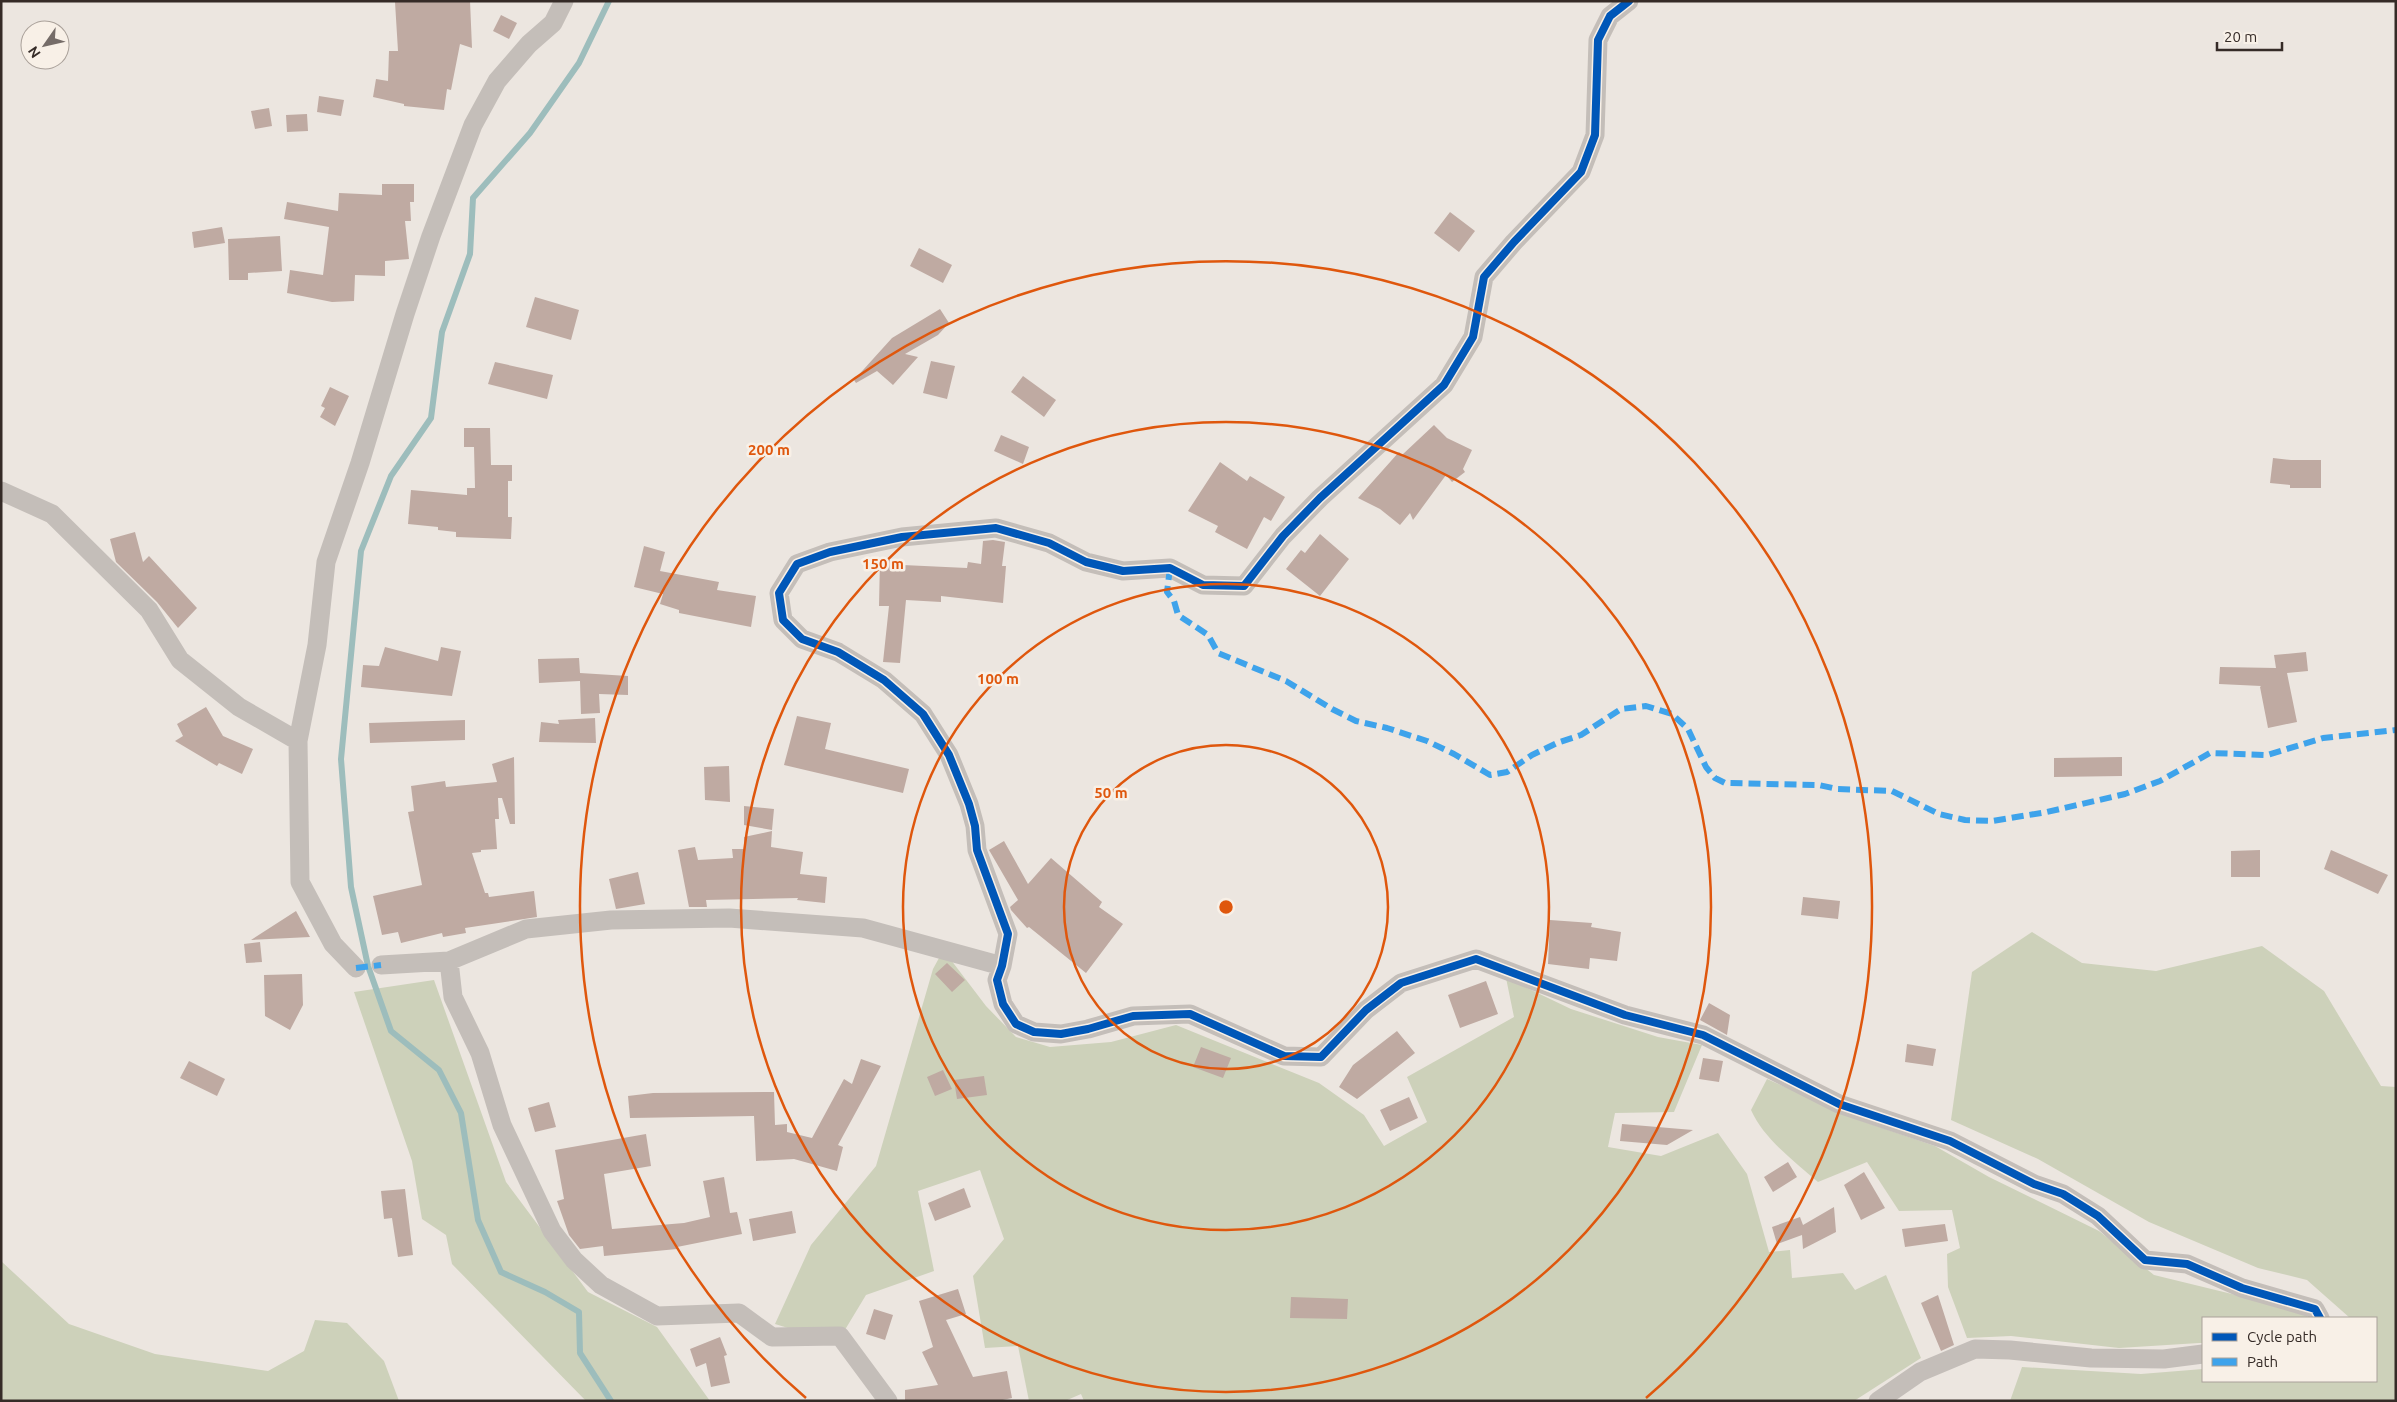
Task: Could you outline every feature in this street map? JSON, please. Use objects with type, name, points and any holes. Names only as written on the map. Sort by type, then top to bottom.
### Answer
[{"type":"street","points":[[356,968],[333,944],[300,882],[298,741],[317,645],[326,562],[431,236],[473,125],[497,80],[529,44],[553,23],[564,1]]},
{"type":"street","points":[[1629,1],[1610,16],[1598,40],[1596,135],[1581,172],[1514,242],[1484,277],[1473,337],[1444,385],[1283,536],[1244,586],[1203,585],[1170,568],[1123,571],[1086,562],[1049,543],[996,528],[902,537],[830,552],[797,564],[779,593],[783,620],[802,639],[838,652],[884,680],[923,714],[949,755],[969,804],[975,826],[977,850],[1008,934],[998,980],[1003,1004],[1016,1024],[1034,1032],[1061,1034],[1088,1030],[1133,1016],[1190,1014],[1284,1056],[1321,1057],[1366,1010],[1401,983],[1476,959],[1625,1015],[1703,1035],[1839,1104],[1950,1141],[2034,1184],[2063,1194],[2098,1216],[2146,1260],[2187,1264],[2242,1288],[2315,1309],[2319,1317]]},
{"type":"street","points":[[1,491],[52,514],[149,610],[180,660],[239,707],[298,741]]},
{"type":"street","points":[[381,965],[449,961],[526,929],[611,920],[729,918],[863,928],[1002,966]]},
{"type":"street","points":[[449,961],[453,998],[480,1053],[502,1126],[552,1231],[574,1260],[602,1285],[657,1316],[739,1313],[772,1337],[840,1336],[888,1401]]},
{"type":"street","points":[[1878,1401],[1920,1372],[1975,1349],[2010,1350],[2091,1358],[2164,1359],[2202,1354]]},
{"type":"green space","points":[[2032,932],[2082,963],[2156,971],[2262,946],[2324,991],[2381,1086],[2396,1087],[2396,1401],[2010,1401],[2022,1367],[2141,1374],[2202,1369],[2202,1382],[2377,1382],[2377,1317],[2349,1317],[2307,1280],[2258,1268],[2149,1222],[2038,1159],[1951,1120],[1972,972]]},
{"type":"green space","points":[[939,958],[951,960],[986,1006],[1016,1037],[1050,1047],[1111,1042],[1176,1025],[1319,1083],[1364,1115],[1384,1146],[1427,1122],[1407,1077],[1514,1017],[1506,978],[1571,1009],[1658,1037],[1702,1045],[1674,1112],[1615,1113],[1608,1147],[1661,1156],[1718,1133],[1747,1174],[1769,1252],[1790,1250],[1792,1278],[1843,1273],[1855,1290],[1886,1275],[1921,1358],[1854,1401],[1084,1401],[1081,1394],[1065,1401],[1029,1401],[1018,1346],[985,1348],[973,1276],[1004,1239],[980,1170],[918,1191],[934,1271],[866,1295],[837,1343],[775,1324],[811,1245],[876,1166],[933,969]]},
{"type":"green space","points":[[434,980],[506,1182],[588,1292],[657,1327],[710,1401],[586,1401],[452,1264],[446,1235],[422,1219],[412,1161],[354,992]]},
{"type":"green space","points":[[1767,1079],[1862,1121],[1935,1146],[1989,1177],[2099,1231],[2154,1275],[2277,1305],[2306,1314],[2308,1317],[2202,1317],[2202,1343],[2119,1348],[2011,1336],[1967,1338],[1948,1287],[1947,1254],[1960,1248],[1952,1210],[1899,1211],[1867,1162],[1818,1182],[1771,1140],[1751,1110]]},
{"type":"green space","points":[[1,1261],[69,1324],[155,1354],[268,1371],[304,1351],[315,1320],[347,1323],[384,1361],[399,1401],[1,1401]]},
{"type":"building","points":[[470,1],[472,48],[460,44],[451,90],[447,89],[444,110],[404,106],[404,104],[373,97],[376,79],[388,81],[389,51],[398,51],[395,2]]},
{"type":"building","points":[[501,15],[517,23],[509,39],[493,31]]},
{"type":"building","points":[[319,96],[344,100],[341,116],[317,112]]},
{"type":"building","points":[[269,108],[272,126],[255,129],[251,111]]},
{"type":"building","points":[[307,114],[308,131],[287,132],[286,115]]},
{"type":"building","points":[[382,184],[414,184],[414,202],[410,202],[411,221],[405,221],[409,259],[385,261],[385,276],[355,275],[354,301],[332,302],[287,293],[290,270],[323,275],[329,227],[284,219],[287,202],[338,211],[339,193],[382,195]]},
{"type":"building","points":[[1450,212],[1475,231],[1459,252],[1434,233]]},
{"type":"building","points":[[222,227],[225,243],[194,248],[192,232]]},
{"type":"building","points":[[280,236],[282,271],[248,273],[248,280],[229,280],[228,239]]},
{"type":"building","points":[[919,248],[952,265],[943,283],[910,266]]},
{"type":"building","points":[[535,297],[579,310],[571,340],[526,327]]},
{"type":"building","points":[[940,309],[949,323],[938,335],[905,354],[918,357],[893,385],[877,371],[856,383],[854,380],[892,338]]},
{"type":"building","points":[[931,361],[955,366],[947,399],[923,393]]},
{"type":"building","points":[[495,362],[553,375],[547,399],[488,384]]},
{"type":"building","points":[[1023,376],[1056,400],[1044,417],[1011,392]]},
{"type":"building","points":[[330,387],[349,396],[335,426],[320,417],[325,408],[321,406]]},
{"type":"building","points":[[1434,425],[1447,438],[1472,450],[1463,469],[1465,472],[1452,482],[1446,475],[1413,520],[1410,513],[1400,525],[1380,509],[1358,498],[1399,452],[1402,455]]},
{"type":"building","points":[[464,428],[490,428],[491,465],[512,465],[512,481],[508,481],[508,517],[512,517],[511,539],[456,537],[456,532],[438,530],[438,527],[408,524],[411,490],[467,495],[467,488],[475,488],[474,447],[464,447]]},
{"type":"building","points":[[1001,435],[1029,447],[1023,464],[994,451]]},
{"type":"building","points":[[2273,458],[2321,460],[2321,488],[2290,488],[2290,485],[2270,483]]},
{"type":"building","points":[[1220,462],[1247,481],[1250,476],[1285,497],[1271,521],[1264,517],[1247,549],[1215,532],[1218,526],[1188,511]]},
{"type":"building","points":[[135,532],[143,562],[149,556],[197,608],[178,628],[157,602],[116,562],[110,539]]},
{"type":"building","points":[[1320,534],[1349,559],[1320,596],[1286,569],[1301,550],[1305,553]]},
{"type":"building","points":[[983,541],[1005,542],[1002,566],[1006,566],[1003,603],[941,596],[941,602],[906,600],[900,663],[883,662],[889,606],[879,606],[880,560],[904,560],[903,565],[967,568],[968,562],[981,564]]},
{"type":"building","points":[[644,546],[665,552],[660,571],[719,582],[717,590],[756,596],[751,627],[679,613],[679,610],[660,604],[663,594],[634,587]]},
{"type":"building","points":[[385,647],[438,661],[441,647],[461,651],[452,696],[361,687],[363,665],[379,666]]},
{"type":"building","points":[[2306,652],[2308,671],[2287,673],[2297,722],[2268,728],[2261,686],[2219,684],[2220,667],[2276,668],[2274,655]]},
{"type":"building","points":[[579,658],[580,673],[628,676],[628,695],[599,694],[600,713],[581,714],[580,681],[539,683],[538,659]]},
{"type":"building","points":[[206,707],[223,736],[253,749],[242,774],[219,763],[217,766],[175,741],[183,736],[177,724]]},
{"type":"building","points":[[797,716],[831,723],[825,749],[909,769],[903,793],[784,765]]},
{"type":"building","points":[[595,718],[596,743],[539,742],[541,722],[559,724],[558,720]]},
{"type":"building","points":[[465,720],[465,740],[370,743],[369,723]]},
{"type":"building","points":[[514,757],[515,824],[510,824],[502,798],[498,798],[499,819],[495,819],[497,849],[481,850],[481,852],[472,853],[485,893],[488,893],[489,897],[534,891],[537,917],[465,928],[466,933],[443,937],[442,933],[401,943],[398,932],[382,935],[373,896],[422,885],[408,812],[414,811],[411,786],[445,781],[446,787],[497,782],[492,764]]},
{"type":"building","points":[[2122,757],[2122,776],[2054,777],[2054,758]]},
{"type":"building","points":[[729,766],[730,802],[705,800],[704,767]]},
{"type":"building","points":[[744,806],[774,809],[772,830],[744,825]]},
{"type":"building","points":[[772,831],[771,847],[803,852],[800,874],[827,877],[825,903],[797,900],[798,898],[706,900],[707,907],[689,907],[678,850],[695,847],[698,860],[733,858],[732,849],[744,849],[744,837]]},
{"type":"building","points":[[1004,841],[1028,884],[1051,858],[1102,902],[1099,907],[1123,924],[1086,973],[1029,927],[1027,928],[1011,910],[1010,907],[1018,900],[989,850]]},
{"type":"building","points":[[2260,850],[2260,877],[2231,877],[2231,851]]},
{"type":"building","points":[[2331,850],[2388,875],[2378,894],[2324,869]]},
{"type":"building","points":[[638,872],[645,904],[616,909],[609,879]]},
{"type":"building","points":[[1803,897],[1840,901],[1838,919],[1801,915]]},
{"type":"building","points":[[296,911],[310,937],[251,940]]},
{"type":"building","points":[[1550,920],[1592,923],[1591,927],[1621,932],[1617,961],[1590,958],[1589,969],[1548,964]]},
{"type":"building","points":[[260,942],[262,962],[246,963],[244,944]]},
{"type":"building","points":[[947,963],[965,980],[952,992],[935,974]]},
{"type":"building","points":[[302,974],[303,1005],[290,1030],[265,1016],[264,975]]},
{"type":"building","points":[[1486,981],[1498,1014],[1460,1028],[1448,995]]},
{"type":"building","points":[[1709,1003],[1730,1015],[1727,1035],[1700,1020]]},
{"type":"building","points":[[1397,1031],[1415,1053],[1357,1099],[1339,1087],[1353,1065]]},
{"type":"building","points":[[1907,1044],[1936,1049],[1933,1066],[1905,1062]]},
{"type":"building","points":[[1201,1047],[1231,1058],[1223,1078],[1193,1067]]},
{"type":"building","points":[[1703,1058],[1723,1061],[1719,1082],[1699,1079]]},
{"type":"building","points":[[861,1059],[881,1066],[838,1145],[843,1147],[837,1171],[794,1159],[756,1161],[754,1116],[630,1118],[628,1096],[653,1093],[774,1092],[775,1125],[787,1124],[787,1132],[812,1138],[844,1079],[852,1084]]},
{"type":"building","points":[[189,1061],[225,1079],[217,1096],[180,1078]]},
{"type":"building","points":[[943,1070],[952,1089],[935,1096],[927,1077]]},
{"type":"building","points":[[984,1076],[987,1095],[957,1099],[954,1080]]},
{"type":"building","points":[[1409,1097],[1418,1118],[1390,1131],[1380,1110]]},
{"type":"building","points":[[549,1102],[556,1127],[535,1132],[528,1108]]},
{"type":"building","points":[[1622,1124],[1693,1130],[1667,1145],[1620,1141]]},
{"type":"building","points":[[646,1134],[651,1166],[604,1174],[612,1229],[684,1223],[710,1217],[703,1181],[724,1177],[730,1213],[737,1212],[742,1234],[677,1247],[677,1249],[604,1256],[603,1246],[580,1249],[569,1235],[557,1201],[564,1199],[555,1150]]},
{"type":"building","points":[[1788,1162],[1797,1177],[1773,1192],[1764,1177]]},
{"type":"building","points":[[1864,1172],[1885,1208],[1861,1220],[1844,1185]]},
{"type":"building","points":[[964,1188],[971,1207],[935,1221],[928,1203]]},
{"type":"building","points":[[405,1189],[413,1255],[398,1257],[392,1218],[384,1219],[381,1191]]},
{"type":"building","points":[[1834,1207],[1836,1232],[1803,1249],[1802,1235],[1777,1244],[1772,1227],[1800,1217],[1803,1225]]},
{"type":"building","points":[[792,1211],[796,1233],[753,1241],[749,1219]]},
{"type":"building","points":[[1945,1224],[1948,1241],[1905,1247],[1902,1229]]},
{"type":"building","points":[[958,1289],[966,1314],[946,1320],[973,1377],[1007,1371],[1012,1398],[998,1401],[905,1401],[905,1390],[938,1385],[922,1352],[933,1347],[919,1301]]},
{"type":"building","points":[[1938,1295],[1954,1345],[1941,1351],[1921,1303]]},
{"type":"building","points":[[1291,1297],[1348,1299],[1347,1319],[1290,1318]]},
{"type":"building","points":[[874,1309],[893,1315],[885,1340],[866,1334]]},
{"type":"building","points":[[720,1337],[727,1355],[724,1356],[730,1383],[711,1387],[706,1363],[696,1367],[690,1349]]},
{"type":"waterway","points":[[609,1],[579,63],[530,133],[473,198],[470,254],[442,332],[431,418],[391,476],[361,551],[341,759],[351,887],[368,966],[391,1031],[439,1070],[461,1113],[478,1220],[501,1272],[545,1292],[579,1312],[580,1353],[611,1401]]},
{"type":"marked path","points":[[1170,568],[1167,592],[1174,601],[1178,615],[1208,635],[1218,653],[1286,681],[1356,721],[1387,728],[1427,741],[1490,775],[1507,772],[1532,755],[1557,743],[1581,735],[1621,709],[1646,706],[1672,714],[1688,729],[1706,767],[1715,778],[1725,783],[1819,785],[1837,789],[1892,791],[1939,814],[1965,820],[1992,821],[2047,812],[2125,794],[2160,781],[2210,753],[2267,755],[2323,738],[2396,730]]},
{"type":"marked path","points":[[356,968],[381,965]]},
{"type":"cycle path","points":[[1629,1],[1610,16],[1598,40],[1595,135],[1581,172],[1514,242],[1484,277],[1473,337],[1444,385],[1320,498],[1283,536],[1244,586],[1203,585],[1170,568],[1123,571],[1086,562],[1049,543],[996,528],[902,537],[830,552],[797,564],[779,593],[783,620],[802,639],[838,652],[884,680],[923,714],[949,755],[969,804],[975,826],[977,850],[1008,934],[1002,966],[997,980],[1003,1004],[1016,1024],[1034,1032],[1061,1034],[1088,1029],[1133,1016],[1190,1014],[1284,1056],[1321,1057],[1366,1010],[1401,983],[1476,959],[1625,1015],[1703,1035],[1839,1104],[1950,1141],[2034,1184],[2063,1194],[2098,1216],[2145,1260],[2187,1264],[2242,1288],[2315,1309],[2319,1317]]}]
